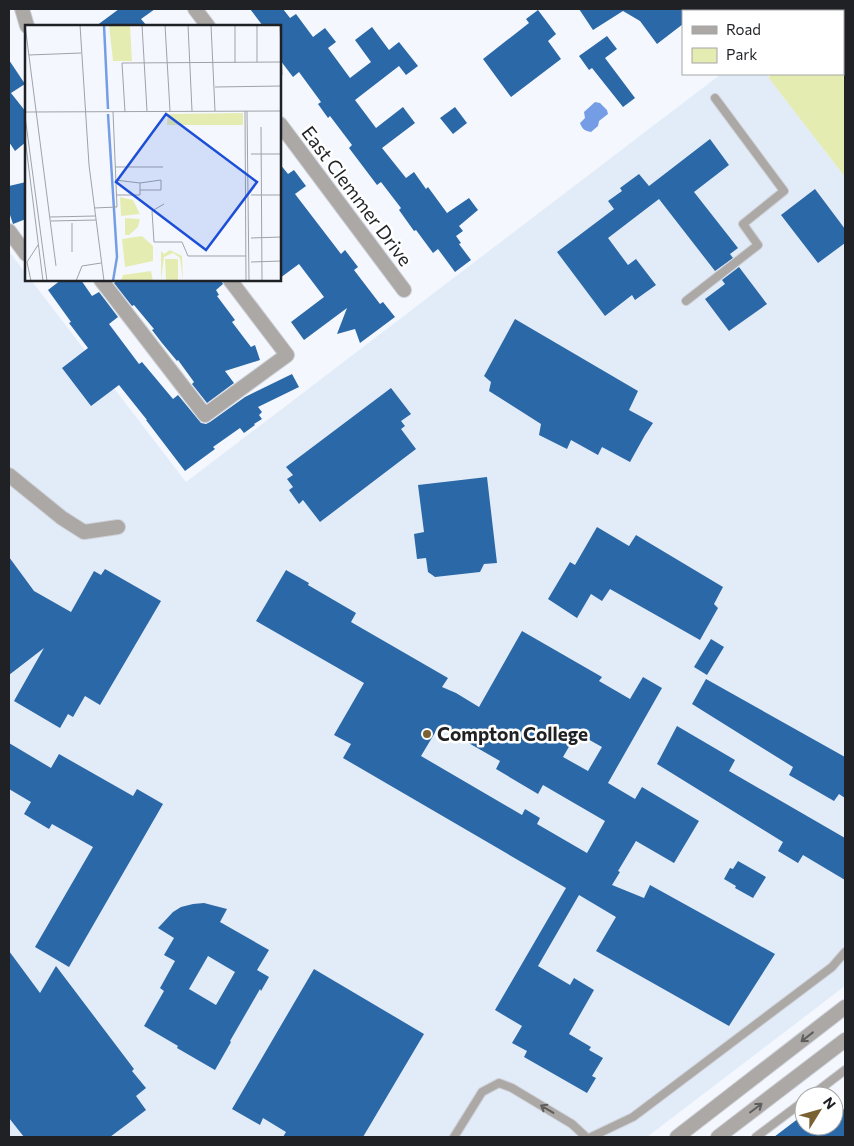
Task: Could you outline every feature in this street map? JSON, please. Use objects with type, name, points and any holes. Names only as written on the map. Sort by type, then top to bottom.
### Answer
[{"type":"street","points":[[22,9],[26,25]]},
{"type":"street","points":[[195,9],[207,25]]},
{"type":"street","name":"East Clemmer Drive","points":[[281,125],[404,290]]},
{"type":"street","points":[[9,231],[25,253]]},
{"type":"street","points":[[102,281],[205,415],[287,355],[231,281]]},
{"type":"street","points":[[9,475],[62,518],[84,532],[118,527]]},
{"type":"street","points":[[677,1137],[845,1007]]},
{"type":"street","points":[[718,1137],[845,1040]]},
{"type":"lane","points":[[686,301],[758,246],[743,224],[784,191],[715,98]]},
{"type":"lane","points":[[591,1137],[633,1117],[832,967],[845,952]]},
{"type":"lane","points":[[824,1086],[845,1070]]},
{"type":"lane","points":[[454,1137],[482,1092],[499,1084],[512,1088],[572,1124],[586,1137]]},
{"type":"lane","points":[[756,1137],[794,1108]]},
{"type":"shaded area","name":"Compton College","points":[[720,75],[767,75],[845,177],[845,986],[647,1137],[9,1137],[9,251],[25,273],[25,281],[32,281],[186,482]]},
{"type":"green space","points":[[844,19],[845,177],[768,77],[771,75],[844,75]]},
{"type":"water","points":[[595,102],[600,103],[607,110],[608,114],[599,121],[598,126],[591,132],[584,129],[580,123],[585,118],[584,112]]},
{"type":"building","points":[[119,9],[155,9],[141,19],[146,25],[97,25]]},
{"type":"building","points":[[250,9],[283,9],[290,18],[296,14],[313,37],[325,28],[336,42],[328,48],[350,78],[371,62],[355,40],[372,27],[389,50],[399,42],[418,66],[406,75],[399,66],[355,100],[376,128],[403,107],[415,123],[382,148],[406,178],[414,172],[426,189],[428,187],[447,213],[469,198],[478,210],[459,226],[463,231],[456,236],[461,243],[459,244],[471,260],[455,272],[438,249],[433,253],[416,230],[414,231],[399,210],[401,208],[381,182],[377,185],[349,148],[352,145],[330,116],[328,118],[318,104],[321,102],[299,72],[293,77],[281,61],[281,25],[262,25]]},
{"type":"building","points":[[579,9],[683,9],[682,25],[657,44],[640,21],[623,11],[593,30]]},
{"type":"building","points":[[538,10],[556,34],[548,41],[561,59],[511,97],[483,59],[529,23],[526,19]]},
{"type":"building","points":[[607,36],[617,49],[605,58],[635,98],[623,107],[592,68],[589,70],[579,56]]},
{"type":"building","points":[[9,60],[25,84],[11,93],[25,111],[25,143],[15,151],[9,142]]},
{"type":"building","points":[[455,107],[467,123],[453,134],[440,118]]},
{"type":"building","points":[[710,139],[729,165],[694,192],[738,248],[730,254],[733,258],[715,271],[659,199],[608,238],[628,265],[636,259],[656,285],[635,300],[632,295],[605,316],[557,252],[614,209],[608,201],[622,191],[620,188],[639,174],[649,186]]},
{"type":"building","points":[[281,165],[288,174],[294,170],[306,186],[295,194],[341,254],[345,250],[358,267],[354,270],[380,304],[383,302],[395,317],[360,343],[355,329],[337,334],[347,308],[304,340],[291,322],[324,297],[299,264],[281,277]]},
{"type":"building","points":[[25,182],[25,219],[13,224],[9,212],[9,186]]},
{"type":"building","points":[[815,189],[845,229],[845,243],[818,263],[781,215]]},
{"type":"building","points":[[739,267],[767,304],[729,331],[705,299],[725,284],[722,280]]},
{"type":"building","points":[[60,281],[82,281],[92,296],[99,292],[118,317],[109,324],[139,364],[142,362],[173,399],[178,395],[201,423],[206,424],[210,422],[245,397],[292,374],[299,387],[258,407],[262,412],[259,415],[262,419],[244,433],[240,428],[213,447],[215,449],[185,471],[119,385],[91,406],[62,368],[88,348],[48,290]]},
{"type":"building","points":[[117,281],[222,281],[223,284],[216,290],[219,295],[217,296],[235,320],[232,322],[251,347],[255,345],[260,360],[225,371],[234,383],[207,403],[192,384],[194,382],[178,360],[152,330],[154,329],[134,305],[132,306],[114,283]]},
{"type":"building","points":[[515,319],[638,391],[629,410],[653,423],[630,462],[602,447],[598,455],[571,440],[567,449],[539,435],[541,424],[489,391],[491,382],[484,376]]},
{"type":"building","points":[[391,388],[411,414],[401,421],[405,426],[401,429],[416,449],[320,522],[303,500],[299,504],[289,490],[293,487],[287,479],[293,475],[286,467]]},
{"type":"building","points":[[487,477],[497,563],[484,564],[480,572],[435,577],[428,572],[426,558],[417,559],[414,534],[424,532],[418,485]]},
{"type":"building","points":[[597,527],[629,546],[636,535],[723,587],[714,604],[718,608],[700,640],[610,589],[602,601],[591,594],[577,618],[548,599],[570,562],[575,565]]},
{"type":"building","points":[[9,557],[34,591],[71,612],[94,571],[101,575],[105,569],[161,601],[100,705],[85,696],[73,717],[68,714],[60,728],[14,701],[44,648],[9,675]]},
{"type":"building","points":[[286,570],[356,613],[351,622],[448,678],[442,687],[479,707],[522,631],[602,677],[599,681],[630,699],[643,677],[662,688],[608,783],[635,799],[642,787],[699,821],[674,863],[636,841],[612,885],[644,898],[650,885],[775,954],[729,1026],[596,951],[616,917],[579,895],[538,966],[570,985],[574,978],[594,990],[569,1034],[591,1047],[589,1050],[603,1058],[592,1076],[596,1078],[587,1093],[524,1057],[527,1051],[512,1043],[522,1026],[495,1010],[566,888],[343,758],[351,744],[334,735],[364,683],[256,621]],"holes":[[[439,726],[500,761],[496,769],[538,794],[543,785],[605,821],[587,853],[537,824],[540,818],[525,809],[522,815],[421,756]],[[577,733],[602,747],[588,771],[563,757]]]},
{"type":"building","points":[[711,639],[724,647],[707,675],[694,667]]},
{"type":"building","points":[[706,679],[845,757],[845,798],[839,794],[834,801],[789,775],[793,767],[692,704]]},
{"type":"building","points":[[677,726],[735,760],[729,771],[845,838],[845,880],[803,855],[798,863],[778,851],[783,842],[657,764]]},
{"type":"building","points":[[9,743],[51,768],[59,754],[133,796],[137,789],[163,804],[69,967],[35,947],[93,847],[52,824],[49,829],[24,814],[31,802],[9,789]]},
{"type":"building","points":[[738,861],[766,877],[753,898],[724,879],[730,868],[733,869]]},
{"type":"building","points":[[204,903],[227,909],[220,922],[269,950],[257,970],[269,977],[261,991],[260,989],[215,1070],[144,1026],[164,991],[160,988],[175,961],[164,955],[174,938],[158,928],[173,912],[181,907]],"holes":[[[208,956],[235,972],[216,1005],[189,989]]]},
{"type":"building","points":[[9,951],[40,993],[56,966],[134,1069],[132,1071],[146,1088],[136,1096],[146,1110],[110,1137],[24,1137],[9,1118]]},
{"type":"building","points":[[314,969],[424,1034],[363,1137],[283,1137],[286,1132],[263,1118],[260,1125],[232,1109]]},
{"type":"building","points":[[844,1109],[845,1137],[774,1137],[794,1122],[794,1136],[844,1136]]},
{"type":"place","name":"Compton College","points":[[427,734]]}]
